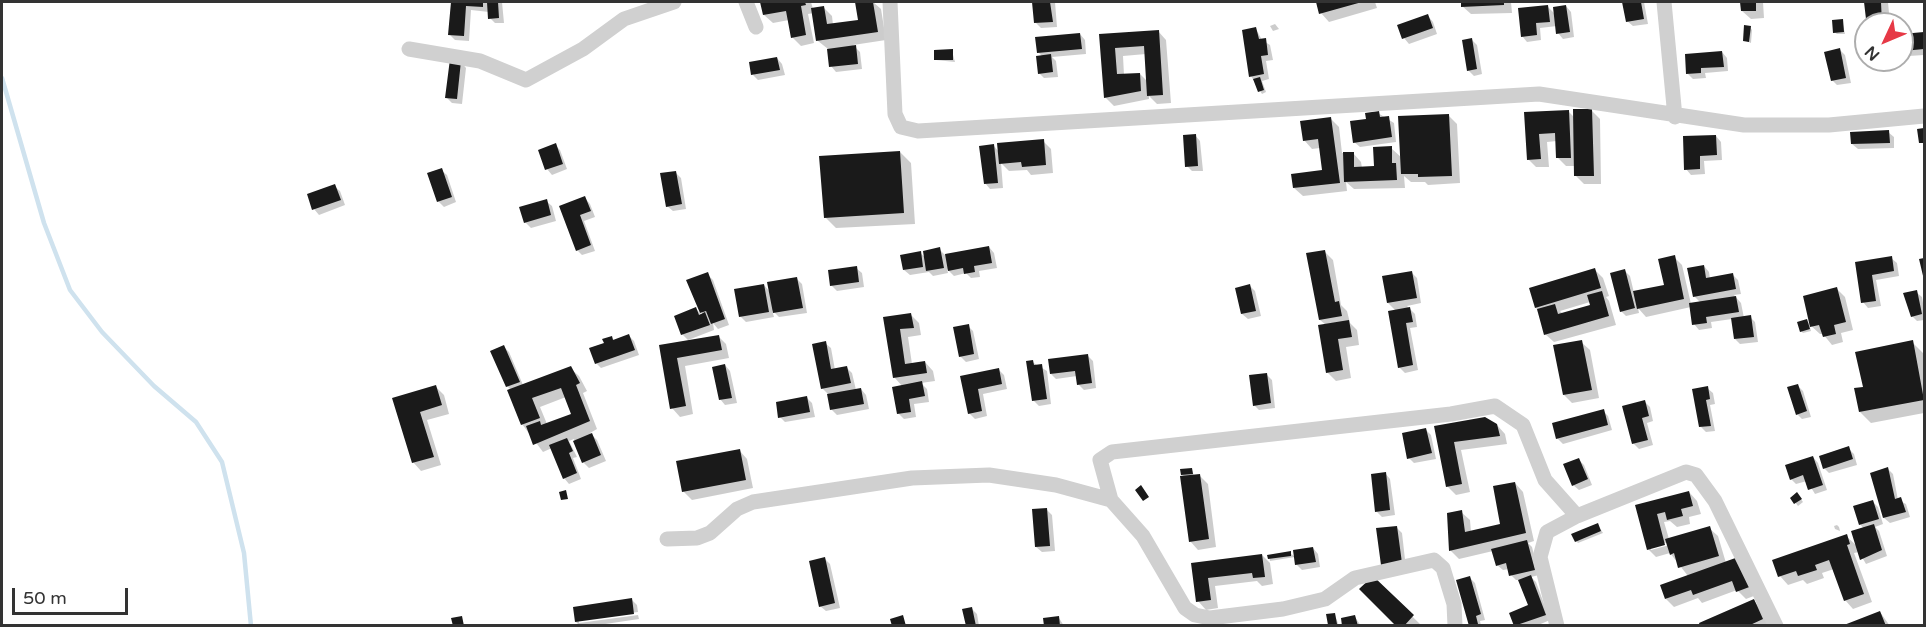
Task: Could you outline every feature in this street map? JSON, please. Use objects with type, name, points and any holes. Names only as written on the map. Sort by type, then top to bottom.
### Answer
[{"type":"street","points":[[409,50],[480,60],[526,80],[583,49],[624,19],[674,2]]},
{"type":"street","points":[[746,2],[756,27]]},
{"type":"street","points":[[890,2],[895,114],[901,127],[918,131],[1539,94],[1744,126],[1829,125],[1924,116]]},
{"type":"street","points":[[1664,2],[1675,117]]},
{"type":"street","points":[[1455,626],[1454,604],[1443,568],[1434,560],[1401,565],[1355,578],[1325,599],[1283,609],[1210,618],[1196,615],[1185,608],[1143,536],[1111,500],[1100,460],[1112,452],[1451,414],[1495,406],[1524,425],[1545,480],[1577,516]]},
{"type":"street","points":[[1555,625],[1540,557],[1547,532],[1577,516],[1686,472],[1696,475],[1715,501],[1776,626]]},
{"type":"street","points":[[667,539],[697,538],[710,533],[737,508],[753,502],[912,478],[988,475],[1056,485],[1111,500]]},
{"type":"building","points":[[451,2],[483,2],[483,7],[466,6],[464,36],[448,35]]},
{"type":"building","points":[[487,2],[498,2],[499,18],[488,19]]},
{"type":"building","points":[[760,2],[805,2],[806,5],[801,6],[806,35],[791,38],[786,11],[763,15]]},
{"type":"building","points":[[855,2],[873,2],[878,32],[816,41],[811,8],[824,6],[827,24],[858,20]]},
{"type":"building","points":[[1032,2],[1050,2],[1053,22],[1034,23]]},
{"type":"building","points":[[1316,2],[1362,2],[1319,14]]},
{"type":"building","points":[[1461,2],[1504,2],[1504,5],[1461,7]]},
{"type":"building","points":[[1622,2],[1641,2],[1644,19],[1626,22]]},
{"type":"building","points":[[1740,2],[1756,2],[1756,11],[1741,11]]},
{"type":"building","points":[[1864,2],[1881,2],[1881,12],[1865,12]]},
{"type":"building","points":[[1548,5],[1550,22],[1536,23],[1537,35],[1521,37],[1518,8]]},
{"type":"building","points":[[1566,5],[1570,32],[1556,34],[1553,7]]},
{"type":"building","points":[[1428,14],[1433,28],[1402,39],[1397,25]]},
{"type":"building","points":[[1843,19],[1844,32],[1833,33],[1832,20]]},
{"type":"building","points":[[1744,25],[1751,26],[1749,42],[1743,41]]},
{"type":"building","points":[[1256,27],[1259,39],[1266,38],[1268,55],[1261,56],[1264,74],[1249,77],[1242,30]]},
{"type":"building","points":[[1159,30],[1163,95],[1147,96],[1144,46],[1115,48],[1117,74],[1140,73],[1141,91],[1104,98],[1099,34]]},
{"type":"building","points":[[1924,32],[1924,49],[1914,50],[1914,33]]},
{"type":"building","points":[[1080,33],[1082,49],[1037,53],[1035,37]]},
{"type":"building","points":[[1472,38],[1477,69],[1467,71],[1462,40]]},
{"type":"building","points":[[856,45],[858,64],[829,67],[827,49]]},
{"type":"building","points":[[1840,48],[1846,78],[1831,81],[1824,52]]},
{"type":"building","points":[[953,49],[953,60],[934,60],[934,50]]},
{"type":"building","points":[[1722,51],[1724,67],[1701,68],[1701,73],[1686,74],[1685,54]]},
{"type":"building","points":[[1051,54],[1053,72],[1038,74],[1036,56]]},
{"type":"building","points":[[777,57],[780,70],[751,75],[749,62]]},
{"type":"building","points":[[450,59],[461,61],[457,99],[445,98]]},
{"type":"building","points":[[1260,77],[1264,90],[1258,92],[1253,79]]},
{"type":"building","points":[[1573,109],[1592,109],[1594,176],[1574,176]]},
{"type":"building","points":[[1569,110],[1571,158],[1556,158],[1555,133],[1539,134],[1541,159],[1527,160],[1524,112]]},
{"type":"building","points":[[1379,111],[1380,117],[1389,116],[1392,137],[1353,143],[1350,121],[1366,119],[1365,113]]},
{"type":"building","points":[[1449,114],[1452,176],[1418,177],[1418,174],[1401,174],[1398,116]]},
{"type":"building","points":[[1331,117],[1340,183],[1293,188],[1291,174],[1322,170],[1318,139],[1303,141],[1300,121]]},
{"type":"building","points":[[1924,128],[1924,143],[1919,143],[1917,129]]},
{"type":"building","points":[[1889,130],[1890,143],[1851,144],[1850,132]]},
{"type":"building","points":[[1196,134],[1198,166],[1185,167],[1183,135]]},
{"type":"building","points":[[1716,135],[1717,155],[1700,156],[1700,169],[1684,170],[1683,136]]},
{"type":"building","points":[[1044,139],[1046,165],[1022,167],[1021,162],[999,164],[997,143]]},
{"type":"building","points":[[556,143],[563,164],[545,170],[538,150]]},
{"type":"building","points":[[994,144],[998,183],[984,184],[979,146]]},
{"type":"building","points":[[1392,146],[1392,163],[1396,163],[1397,180],[1344,182],[1343,152],[1354,152],[1354,167],[1374,166],[1373,147]]},
{"type":"building","points":[[900,151],[904,213],[824,218],[819,156]]},
{"type":"building","points":[[442,168],[452,197],[437,202],[427,173]]},
{"type":"building","points":[[676,171],[682,204],[666,207],[660,173]]},
{"type":"building","points":[[335,184],[341,200],[312,210],[307,194]]},
{"type":"building","points":[[585,196],[591,211],[580,215],[591,245],[576,251],[559,206]]},
{"type":"building","points":[[547,199],[551,215],[524,223],[519,207]]},
{"type":"building","points":[[989,246],[992,263],[974,266],[975,272],[964,274],[963,268],[948,271],[945,254]]},
{"type":"building","points":[[940,247],[944,268],[926,271],[923,251]]},
{"type":"building","points":[[1325,250],[1335,302],[1339,301],[1342,316],[1319,320],[1306,253]]},
{"type":"building","points":[[921,251],[923,267],[903,270],[900,255]]},
{"type":"building","points":[[1675,255],[1684,299],[1637,309],[1633,291],[1664,285],[1658,259]]},
{"type":"building","points":[[1892,256],[1894,271],[1872,275],[1876,301],[1861,303],[1855,262]]},
{"type":"building","points":[[1924,258],[1924,280],[1919,259]]},
{"type":"building","points":[[1704,265],[1706,278],[1733,273],[1736,289],[1693,297],[1687,268]]},
{"type":"building","points":[[857,266],[859,282],[830,286],[828,270]]},
{"type":"building","points":[[1595,268],[1601,288],[1535,308],[1529,288]]},
{"type":"building","points":[[1625,269],[1635,308],[1620,312],[1610,273]]},
{"type":"building","points":[[1412,271],[1417,298],[1387,303],[1382,276]]},
{"type":"building","points":[[708,272],[725,319],[711,324],[706,311],[700,313],[686,280]]},
{"type":"building","points":[[797,277],[803,308],[773,313],[767,282]]},
{"type":"building","points":[[764,284],[769,312],[739,317],[734,289]]},
{"type":"building","points":[[1250,284],[1256,311],[1241,314],[1235,288]]},
{"type":"building","points":[[1837,287],[1846,322],[1834,325],[1836,334],[1823,337],[1819,325],[1810,327],[1803,296]]},
{"type":"building","points":[[1917,290],[1922,314],[1911,317],[1903,293]]},
{"type":"building","points":[[1602,291],[1609,316],[1544,335],[1537,309],[1555,304],[1558,314],[1590,305],[1587,295]]},
{"type":"building","points":[[1736,296],[1739,312],[1706,317],[1707,323],[1692,325],[1689,303]]},
{"type":"building","points":[[696,307],[699,315],[705,312],[710,325],[681,335],[674,316]]},
{"type":"building","points":[[1410,307],[1413,322],[1406,323],[1413,365],[1398,368],[1388,311]]},
{"type":"building","points":[[911,313],[914,328],[900,329],[905,364],[925,361],[927,373],[893,378],[883,317]]},
{"type":"building","points":[[1751,315],[1754,337],[1734,339],[1731,318]]},
{"type":"building","points":[[1807,319],[1810,329],[1800,332],[1797,322]]},
{"type":"building","points":[[1349,320],[1352,337],[1338,339],[1343,370],[1326,373],[1318,325]]},
{"type":"building","points":[[969,324],[974,354],[959,357],[953,327]]},
{"type":"building","points":[[629,334],[635,350],[595,364],[589,348],[604,343],[602,339],[612,336],[613,340]]},
{"type":"building","points":[[719,335],[722,350],[677,358],[686,406],[670,409],[659,345]]},
{"type":"building","points":[[1582,340],[1592,390],[1563,395],[1553,345]]},
{"type":"building","points":[[1913,340],[1924,400],[1859,412],[1854,388],[1863,387],[1855,352]]},
{"type":"building","points":[[826,341],[831,369],[847,366],[851,383],[821,389],[812,344]]},
{"type":"building","points":[[504,345],[520,382],[506,387],[490,351]]},
{"type":"building","points":[[1088,354],[1092,383],[1077,385],[1075,371],[1050,374],[1048,359]]},
{"type":"building","points":[[1033,360],[1034,365],[1042,364],[1047,399],[1032,401],[1026,361]]},
{"type":"building","points":[[725,364],[732,398],[719,400],[712,367]]},
{"type":"building","points":[[571,366],[580,383],[576,385],[590,421],[533,445],[526,426],[540,421],[541,425],[571,414],[561,388],[532,398],[540,418],[521,425],[507,390]]},
{"type":"building","points":[[999,368],[1002,384],[978,389],[982,411],[968,414],[960,376]]},
{"type":"building","points":[[1267,373],[1271,403],[1253,406],[1249,375]]},
{"type":"building","points":[[922,381],[925,396],[909,399],[911,412],[897,414],[892,387]]},
{"type":"building","points":[[1798,384],[1807,411],[1796,415],[1787,387]]},
{"type":"building","points":[[436,385],[442,405],[420,412],[434,457],[412,463],[392,398]]},
{"type":"building","points":[[1708,386],[1710,399],[1706,400],[1711,426],[1699,427],[1692,389]]},
{"type":"building","points":[[861,388],[864,404],[830,410],[827,394]]},
{"type":"building","points":[[807,396],[810,412],[778,418],[776,402]]},
{"type":"building","points":[[1645,400],[1649,416],[1642,418],[1648,440],[1632,444],[1622,406]]},
{"type":"building","points":[[1604,409],[1608,425],[1556,439],[1552,423]]},
{"type":"building","points":[[1485,417],[1497,424],[1500,436],[1454,442],[1462,484],[1446,487],[1434,426]]},
{"type":"building","points":[[1426,428],[1432,453],[1407,459],[1402,433]]},
{"type":"building","points":[[592,433],[601,455],[582,463],[573,441]]},
{"type":"building","points":[[567,438],[573,451],[569,453],[577,473],[563,479],[549,445]]},
{"type":"building","points":[[1849,446],[1853,459],[1823,469],[1819,456]]},
{"type":"building","points":[[740,449],[746,480],[682,492],[676,461]]},
{"type":"building","points":[[1813,456],[1823,485],[1808,490],[1803,475],[1790,480],[1785,465]]},
{"type":"building","points":[[1579,458],[1588,479],[1572,486],[1563,464]]},
{"type":"building","points":[[1888,467],[1895,499],[1901,497],[1906,512],[1883,518],[1870,473]]},
{"type":"building","points":[[1192,468],[1193,474],[1181,475],[1180,469]]},
{"type":"building","points":[[1386,472],[1390,510],[1375,512],[1371,474]]},
{"type":"building","points":[[1200,474],[1209,539],[1189,542],[1180,476]]},
{"type":"building","points":[[1515,482],[1526,533],[1449,551],[1447,513],[1462,510],[1465,532],[1500,524],[1493,486]]},
{"type":"building","points":[[1141,485],[1149,497],[1143,501],[1135,490]]},
{"type":"building","points":[[566,490],[568,499],[561,500],[559,492]]},
{"type":"building","points":[[1689,491],[1693,506],[1681,509],[1683,516],[1667,520],[1665,512],[1657,514],[1665,545],[1647,550],[1635,505]]},
{"type":"building","points":[[1797,492],[1802,499],[1794,504],[1790,498]]},
{"type":"building","points":[[1873,500],[1879,519],[1859,525],[1853,506]]},
{"type":"building","points":[[1047,508],[1050,546],[1035,547],[1032,509]]},
{"type":"building","points":[[1598,523],[1601,531],[1575,542],[1571,534]]},
{"type":"building","points":[[1874,524],[1882,550],[1860,560],[1851,531]]},
{"type":"building","points":[[1397,526],[1402,563],[1381,565],[1376,528]]},
{"type":"building","points":[[1710,526],[1719,556],[1678,568],[1674,553],[1670,555],[1665,539]]},
{"type":"building","points":[[1847,534],[1850,544],[1847,545],[1864,594],[1844,601],[1829,560],[1815,565],[1817,570],[1798,576],[1796,571],[1778,577],[1772,560]]},
{"type":"building","points":[[1527,540],[1535,570],[1509,576],[1506,563],[1496,566],[1491,549]]},
{"type":"building","points":[[1313,547],[1316,562],[1295,565],[1293,550]]},
{"type":"building","points":[[1291,551],[1291,556],[1268,559],[1267,555]]},
{"type":"building","points":[[1262,554],[1265,577],[1253,578],[1252,573],[1208,578],[1211,600],[1196,602],[1191,563]]},
{"type":"building","points":[[1741,556],[1752,586],[1736,592],[1732,581],[1693,595],[1691,590],[1665,599],[1660,585]]},
{"type":"building","points":[[825,557],[835,603],[819,607],[809,561]]},
{"type":"building","points":[[1531,575],[1546,615],[1514,626],[1509,613],[1528,605],[1518,580]]},
{"type":"building","points":[[1373,576],[1414,615],[1404,626],[1396,626],[1359,589]]},
{"type":"building","points":[[1470,576],[1481,614],[1476,616],[1478,624],[1474,626],[1469,626],[1456,580]]},
{"type":"building","points":[[632,598],[634,614],[575,622],[573,607]]},
{"type":"building","points":[[1754,599],[1763,619],[1748,626],[1700,626],[1699,623]]},
{"type":"building","points":[[972,607],[976,626],[966,626],[962,609]]},
{"type":"building","points":[[1880,611],[1886,626],[1844,626],[1844,625]]},
{"type":"building","points":[[1335,613],[1337,624],[1328,625],[1326,614]]},
{"type":"building","points":[[903,615],[906,626],[892,626],[890,619]]},
{"type":"building","points":[[1355,615],[1358,626],[1342,626],[1341,618]]},
{"type":"building","points":[[462,616],[464,626],[453,626],[451,618]]},
{"type":"building","points":[[1059,616],[1060,626],[1044,626],[1043,618]]},
{"type":"waterway","points":[[2,78],[44,223],[70,290],[102,332],[154,386],[196,422],[222,462],[244,553],[251,626]]}]
